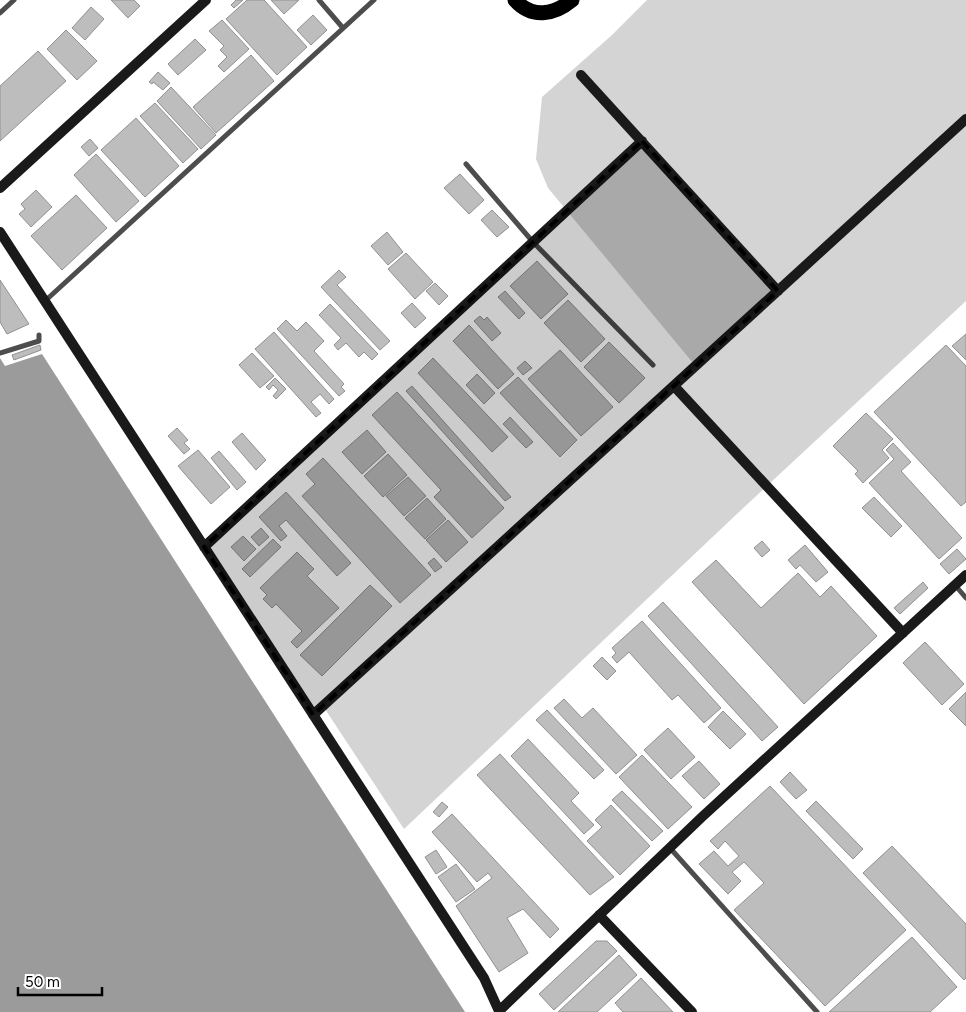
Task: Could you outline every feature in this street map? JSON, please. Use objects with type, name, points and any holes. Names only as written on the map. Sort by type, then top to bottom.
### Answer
[{"type":"highway","points":[[515,0],[526,10],[538,14],[551,12],[572,0]]},
{"type":"street","points":[[0,13],[14,0]]},
{"type":"street","points":[[0,188],[206,0]]},
{"type":"street","points":[[319,0],[343,28]]},
{"type":"street","points":[[44,301],[374,0]]},
{"type":"street","points":[[581,74],[778,291]]},
{"type":"street","points":[[313,715],[966,119]]},
{"type":"street","points":[[204,546],[642,141]]},
{"type":"street","points":[[466,164],[533,242],[653,365]]},
{"type":"street","points":[[0,232],[484,978],[500,1012],[670,848],[966,575]]},
{"type":"street","points":[[0,353],[39,341],[39,335]]},
{"type":"street","points":[[674,386],[903,633]]},
{"type":"street","points":[[955,585],[966,598]]},
{"type":"street","points":[[670,848],[817,1012]]},
{"type":"street","points":[[599,915],[692,1012]]},
{"type":"highlighted area","points":[[642,141],[778,291],[313,715],[204,547]]},
{"type":"shaded area","points":[[647,0],[966,0],[966,301],[739,512],[404,829],[323,706],[693,363],[548,188],[536,159],[542,97],[612,35]]},
{"type":"shaded area","points":[[42,354],[465,1012],[0,1012],[0,358],[5,366]]},
{"type":"building","points":[[111,0],[134,0],[140,6],[128,18]]},
{"type":"building","points":[[236,0],[243,0],[234,8],[231,5]]},
{"type":"building","points":[[247,0],[264,0],[307,47],[277,75],[226,19]]},
{"type":"building","points":[[271,0],[299,0],[284,14]]},
{"type":"building","points":[[91,7],[104,19],[85,40],[72,28]]},
{"type":"building","points":[[313,15],[327,30],[311,45],[297,30]]},
{"type":"building","points":[[222,20],[249,49],[224,72],[218,66],[227,57],[220,50],[224,46],[209,31]]},
{"type":"building","points":[[66,30],[97,61],[77,80],[47,49]]},
{"type":"building","points":[[195,39],[206,50],[178,75],[168,64]]},
{"type":"building","points":[[38,51],[66,81],[0,141],[0,86]]},
{"type":"building","points":[[251,55],[274,81],[216,133],[193,107]]},
{"type":"building","points":[[158,72],[170,83],[163,90],[153,82],[152,84],[149,82]]},
{"type":"building","points":[[171,87],[216,135],[201,149],[157,101]]},
{"type":"building","points":[[155,103],[198,149],[183,163],[140,116]]},
{"type":"building","points":[[136,118],[179,166],[145,197],[101,150]]},
{"type":"building","points":[[90,139],[98,148],[89,156],[81,147]]},
{"type":"building","points":[[96,154],[139,201],[116,222],[74,175]]},
{"type":"building","points":[[460,174],[484,200],[469,214],[444,188]]},
{"type":"building","points":[[36,190],[52,207],[31,227],[19,214],[25,209],[21,204]]},
{"type":"building","points":[[76,195],[107,228],[62,270],[31,236]]},
{"type":"building","points":[[492,210],[509,227],[497,237],[481,220]]},
{"type":"building","points":[[387,232],[403,252],[388,265],[371,246]]},
{"type":"building","points":[[406,253],[433,282],[415,299],[388,269]]},
{"type":"building","points":[[537,261],[568,294],[541,319],[510,286]]},
{"type":"building","points":[[339,270],[346,277],[337,285],[390,341],[380,350],[321,287]]},
{"type":"building","points":[[0,280],[29,324],[7,334],[0,322]]},
{"type":"building","points":[[435,283],[448,296],[439,305],[426,291]]},
{"type":"building","points":[[505,291],[525,313],[519,319],[498,297]]},
{"type":"building","points":[[568,300],[605,339],[581,362],[544,323]]},
{"type":"building","points":[[412,303],[426,318],[415,328],[401,313]]},
{"type":"building","points":[[330,304],[378,354],[372,360],[364,352],[359,357],[346,343],[338,350],[334,345],[341,338],[319,315]]},
{"type":"building","points":[[480,316],[484,320],[487,317],[501,333],[492,341],[474,321]]},
{"type":"building","points":[[286,320],[297,331],[306,322],[324,341],[314,351],[344,384],[341,387],[345,391],[339,396],[277,329]]},
{"type":"building","points":[[469,325],[514,374],[498,389],[453,341]]},
{"type":"building","points":[[274,332],[334,399],[329,404],[320,394],[311,402],[321,413],[316,417],[255,349]]},
{"type":"building","points":[[966,334],[966,360],[952,346]]},
{"type":"building","points":[[609,342],[645,378],[619,403],[584,367]]},
{"type":"building","points":[[40,345],[41,350],[14,360],[12,355]]},
{"type":"building","points":[[946,345],[966,366],[966,502],[961,506],[874,412]]},
{"type":"building","points":[[560,350],[613,407],[581,436],[528,379]]},
{"type":"building","points":[[252,353],[274,376],[260,388],[239,365]]},
{"type":"building","points":[[433,358],[508,437],[492,452],[418,373]]},
{"type":"building","points":[[525,361],[532,368],[523,375],[517,368]]},
{"type":"building","points":[[477,374],[495,393],[484,404],[466,385]]},
{"type":"building","points":[[518,377],[577,440],[560,457],[500,393]]},
{"type":"building","points":[[275,378],[286,389],[276,399],[273,396],[278,390],[273,385],[269,390],[266,387]]},
{"type":"building","points":[[412,386],[511,497],[505,501],[406,391]]},
{"type":"building","points":[[397,392],[504,508],[472,538],[434,497],[441,490],[372,415]]},
{"type":"building","points":[[866,413],[893,439],[882,450],[889,458],[863,483],[855,474],[858,471],[833,446]]},
{"type":"building","points":[[510,417],[533,442],[526,448],[503,424]]},
{"type":"building","points":[[177,428],[188,440],[184,443],[190,449],[184,454],[168,436]]},
{"type":"building","points":[[367,430],[386,452],[362,474],[342,452]]},
{"type":"building","points":[[242,433],[266,460],[256,470],[232,442]]},
{"type":"building","points":[[893,443],[911,462],[901,471],[962,538],[939,559],[869,483],[894,459],[886,450]]},
{"type":"building","points":[[198,450],[230,487],[211,504],[178,466]]},
{"type":"building","points":[[219,451],[246,482],[237,490],[211,458]]},
{"type":"building","points":[[388,454],[407,475],[383,497],[364,476]]},
{"type":"building","points":[[323,458],[431,575],[400,603],[302,496],[315,484],[306,474]]},
{"type":"building","points":[[408,477],[426,496],[404,516],[386,496]]},
{"type":"building","points":[[286,492],[351,563],[337,576],[286,520],[279,526],[287,536],[281,541],[259,517]]},
{"type":"building","points":[[874,497],[902,526],[891,537],[862,508]]},
{"type":"building","points":[[427,498],[446,519],[425,539],[405,518]]},
{"type":"building","points":[[448,520],[468,542],[446,562],[426,540]]},
{"type":"building","points":[[261,528],[269,537],[259,546],[251,537]]},
{"type":"building","points":[[243,536],[256,549],[244,561],[231,547]]},
{"type":"building","points":[[273,539],[281,547],[250,577],[242,569]]},
{"type":"building","points":[[762,541],[770,550],[762,557],[754,548]]},
{"type":"building","points":[[805,545],[828,572],[816,582],[800,565],[796,569],[788,560]]},
{"type":"building","points":[[957,549],[966,559],[949,574],[940,564]]},
{"type":"building","points":[[297,552],[314,569],[307,576],[339,608],[297,648],[291,642],[302,631],[276,604],[272,608],[263,599],[267,595],[260,588]]},
{"type":"building","points":[[434,558],[442,567],[435,572],[428,563]]},
{"type":"building","points":[[716,560],[761,608],[798,573],[820,597],[831,586],[877,636],[804,704],[692,582]]},
{"type":"building","points":[[923,582],[928,588],[900,614],[894,608]]},
{"type":"building","points":[[370,585],[392,606],[322,676],[300,655]]},
{"type":"building","points":[[663,602],[778,727],[762,741],[648,616]]},
{"type":"building","points":[[642,621],[721,708],[704,723],[678,695],[672,700],[629,652],[617,663],[612,657],[616,653],[612,648]]},
{"type":"building","points":[[925,642],[964,684],[942,705],[903,663]]},
{"type":"building","points":[[602,657],[616,671],[607,680],[593,666]]},
{"type":"building","points":[[966,692],[966,726],[949,709]]},
{"type":"building","points":[[564,699],[582,718],[593,708],[637,755],[616,774],[554,708]]},
{"type":"building","points":[[547,710],[604,770],[594,779],[536,720]]},
{"type":"building","points":[[723,711],[746,734],[730,749],[708,727]]},
{"type":"building","points":[[668,728],[695,757],[671,779],[644,750]]},
{"type":"building","points":[[528,739],[579,793],[571,801],[594,825],[584,834],[511,756]]},
{"type":"building","points":[[500,754],[614,877],[590,895],[477,775]]},
{"type":"building","points":[[642,755],[692,807],[668,829],[619,777]]},
{"type":"building","points":[[699,761],[720,784],[704,799],[682,776]]},
{"type":"building","points":[[790,772],[807,790],[796,799],[780,782]]},
{"type":"building","points":[[770,786],[906,930],[825,1006],[734,910],[764,883],[744,862],[732,872],[741,881],[728,894],[699,864],[714,851],[728,866],[739,856],[725,841],[718,849],[710,841]]},
{"type":"building","points":[[622,791],[663,831],[652,841],[612,800]]},
{"type":"building","points":[[816,801],[863,849],[853,859],[806,811]]},
{"type":"building","points":[[442,802],[448,807],[439,817],[433,812]]},
{"type":"building","points":[[611,805],[650,846],[620,875],[587,841],[602,827],[595,820]]},
{"type":"building","points":[[452,814],[559,929],[550,938],[523,909],[507,918],[528,953],[499,972],[456,906],[492,878],[488,873],[477,882],[432,832]]},
{"type":"building","points":[[892,846],[966,924],[966,978],[964,980],[863,873]]},
{"type":"building","points":[[436,850],[447,867],[436,874],[425,857]]},
{"type":"building","points":[[456,864],[475,889],[456,902],[438,877]]},
{"type":"building","points":[[912,937],[957,987],[930,1012],[829,1012]]},
{"type":"building","points":[[596,941],[607,941],[617,951],[554,1010],[539,994]]},
{"type":"building","points":[[619,955],[637,975],[597,1012],[558,1012]]},
{"type":"building","points":[[641,978],[673,1012],[623,1012],[615,1003]]}]
